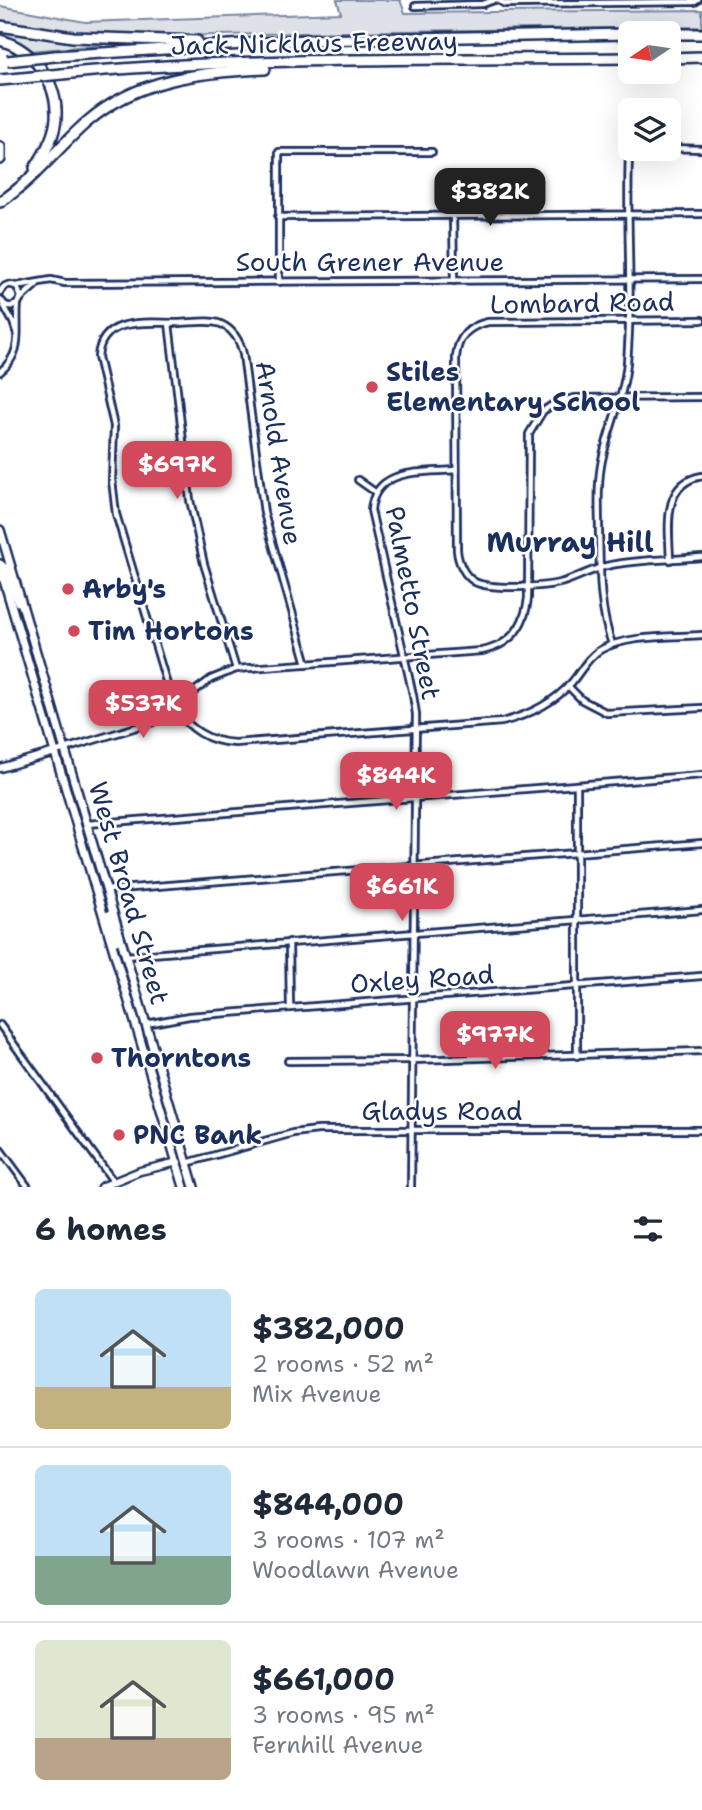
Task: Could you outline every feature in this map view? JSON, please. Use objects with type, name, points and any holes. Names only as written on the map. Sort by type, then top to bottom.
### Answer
[{"type":"highway","points":[[0,26],[87,38],[170,41],[307,40]]},
{"type":"highway","name":"Jack Nicklaus Freeway","points":[[3,62],[55,56],[307,40],[618,34]]},
{"type":"highway","points":[[681,34],[702,34]]},
{"type":"highway","points":[[0,40],[18,48],[41,67],[53,97],[56,119],[52,135],[29,178]]},
{"type":"highway","points":[[681,58],[702,57]]},
{"type":"highway","name":"Jack Nicklaus Freeway","points":[[0,80],[172,66],[618,58]]},
{"type":"highway","points":[[0,202],[96,115],[128,95],[153,84],[211,72],[389,61]]},
{"type":"highway","points":[[0,147],[0,159]]},
{"type":"main road","name":"West Broad Street","points":[[0,530],[194,1187]]},
{"type":"main road","points":[[0,547],[10,562]]},
{"type":"main road","name":"West Broad Street","points":[[0,565],[184,1187]]},
{"type":"main road","points":[[0,565],[5,568],[15,598],[24,611]]},
{"type":"main road","points":[[95,884],[102,891],[117,943],[126,956]]},
{"type":"main road","points":[[134,1019],[140,1024],[160,1083],[167,1094]]},
{"type":"street","points":[[415,6],[448,2],[483,4],[496,0],[505,4],[697,1]]},
{"type":"street","points":[[681,148],[702,149]]},
{"type":"street","points":[[279,282],[279,152],[432,152]]},
{"type":"street","points":[[612,644],[602,610],[600,468],[621,398],[626,370],[629,321],[626,214],[631,161]]},
{"type":"street","points":[[278,217],[702,214]]},
{"type":"street","points":[[453,216],[454,281]]},
{"type":"street","name":"South Grener Avenue","points":[[2,286],[51,281],[702,279]]},
{"type":"street","points":[[2,301],[12,306],[38,283]]},
{"type":"street","points":[[0,292],[2,286]]},
{"type":"street","points":[[0,372],[11,360],[18,342],[21,293],[16,286]]},
{"type":"street","points":[[2,301],[13,322],[18,342]]},
{"type":"street","name":"Lombard Road","points":[[456,470],[456,357],[459,342],[465,333],[475,326],[495,321],[702,320]]},
{"type":"street","points":[[236,669],[204,564],[190,500],[169,323],[128,323],[106,335],[99,346],[97,357],[114,426],[114,502],[174,708],[186,723],[200,734],[228,743],[416,730],[512,720],[547,704],[568,686],[589,659],[612,644],[702,635]]},
{"type":"street","name":"Arnold Avenue","points":[[169,323],[215,323],[232,331],[239,340],[266,524],[307,664]]},
{"type":"street","points":[[0,768],[146,725],[211,680],[236,669],[482,651],[506,642],[523,622],[528,605],[527,443],[533,426],[543,411],[560,401],[574,398],[702,397]]},
{"type":"street","points":[[456,470],[458,558],[464,572],[480,584],[528,586],[560,583],[600,567],[702,557]]},
{"type":"street","name":"Palmetto Street","points":[[411,1187],[416,730],[413,695],[371,518],[372,502],[381,485],[395,476],[456,470]]},
{"type":"street","points":[[670,560],[671,501],[682,484],[702,476]]},
{"type":"street","points":[[358,480],[375,492]]},
{"type":"street","points":[[568,686],[582,699],[607,713],[702,708]]},
{"type":"street","points":[[87,824],[702,775]]},
{"type":"street","points":[[577,785],[577,1056]]},
{"type":"street","points":[[107,890],[702,842]]},
{"type":"street","points":[[126,956],[702,910]]},
{"type":"street","points":[[289,942],[289,1008]]},
{"type":"street","name":"Oxley Road","points":[[146,1024],[189,1016],[702,976]]},
{"type":"street","points":[[0,1025],[113,1181]]},
{"type":"street","points":[[288,1061],[702,1051]]},
{"type":"street","name":"Gladys Road","points":[[187,1163],[299,1132],[702,1130]]},
{"type":"street","points":[[0,1149],[28,1187]]},
{"type":"street","points":[[101,1187],[176,1161],[187,1163]]},
{"type":"shaded area","points":[[337,0],[400,0],[405,13],[702,10],[702,27],[681,27],[681,21],[618,21],[618,28],[128,37],[70,35],[0,22],[0,6],[85,22],[341,13]]},
{"type":"shaded area","points":[[0,30],[102,45],[29,51],[0,36]]},
{"type":"place","name":"Stiles Elementary School","points":[[372,387]]},
{"type":"place","name":"Arby's","points":[[68,589]]},
{"type":"place","name":"Tim Hortons","points":[[74,631]]},
{"type":"place","name":"Thorntons","points":[[97,1058]]},
{"type":"place","name":"PNC Bank","points":[[119,1135]]},
{"type":"district","name":"Murray Hill","points":[[570,542]]}]
